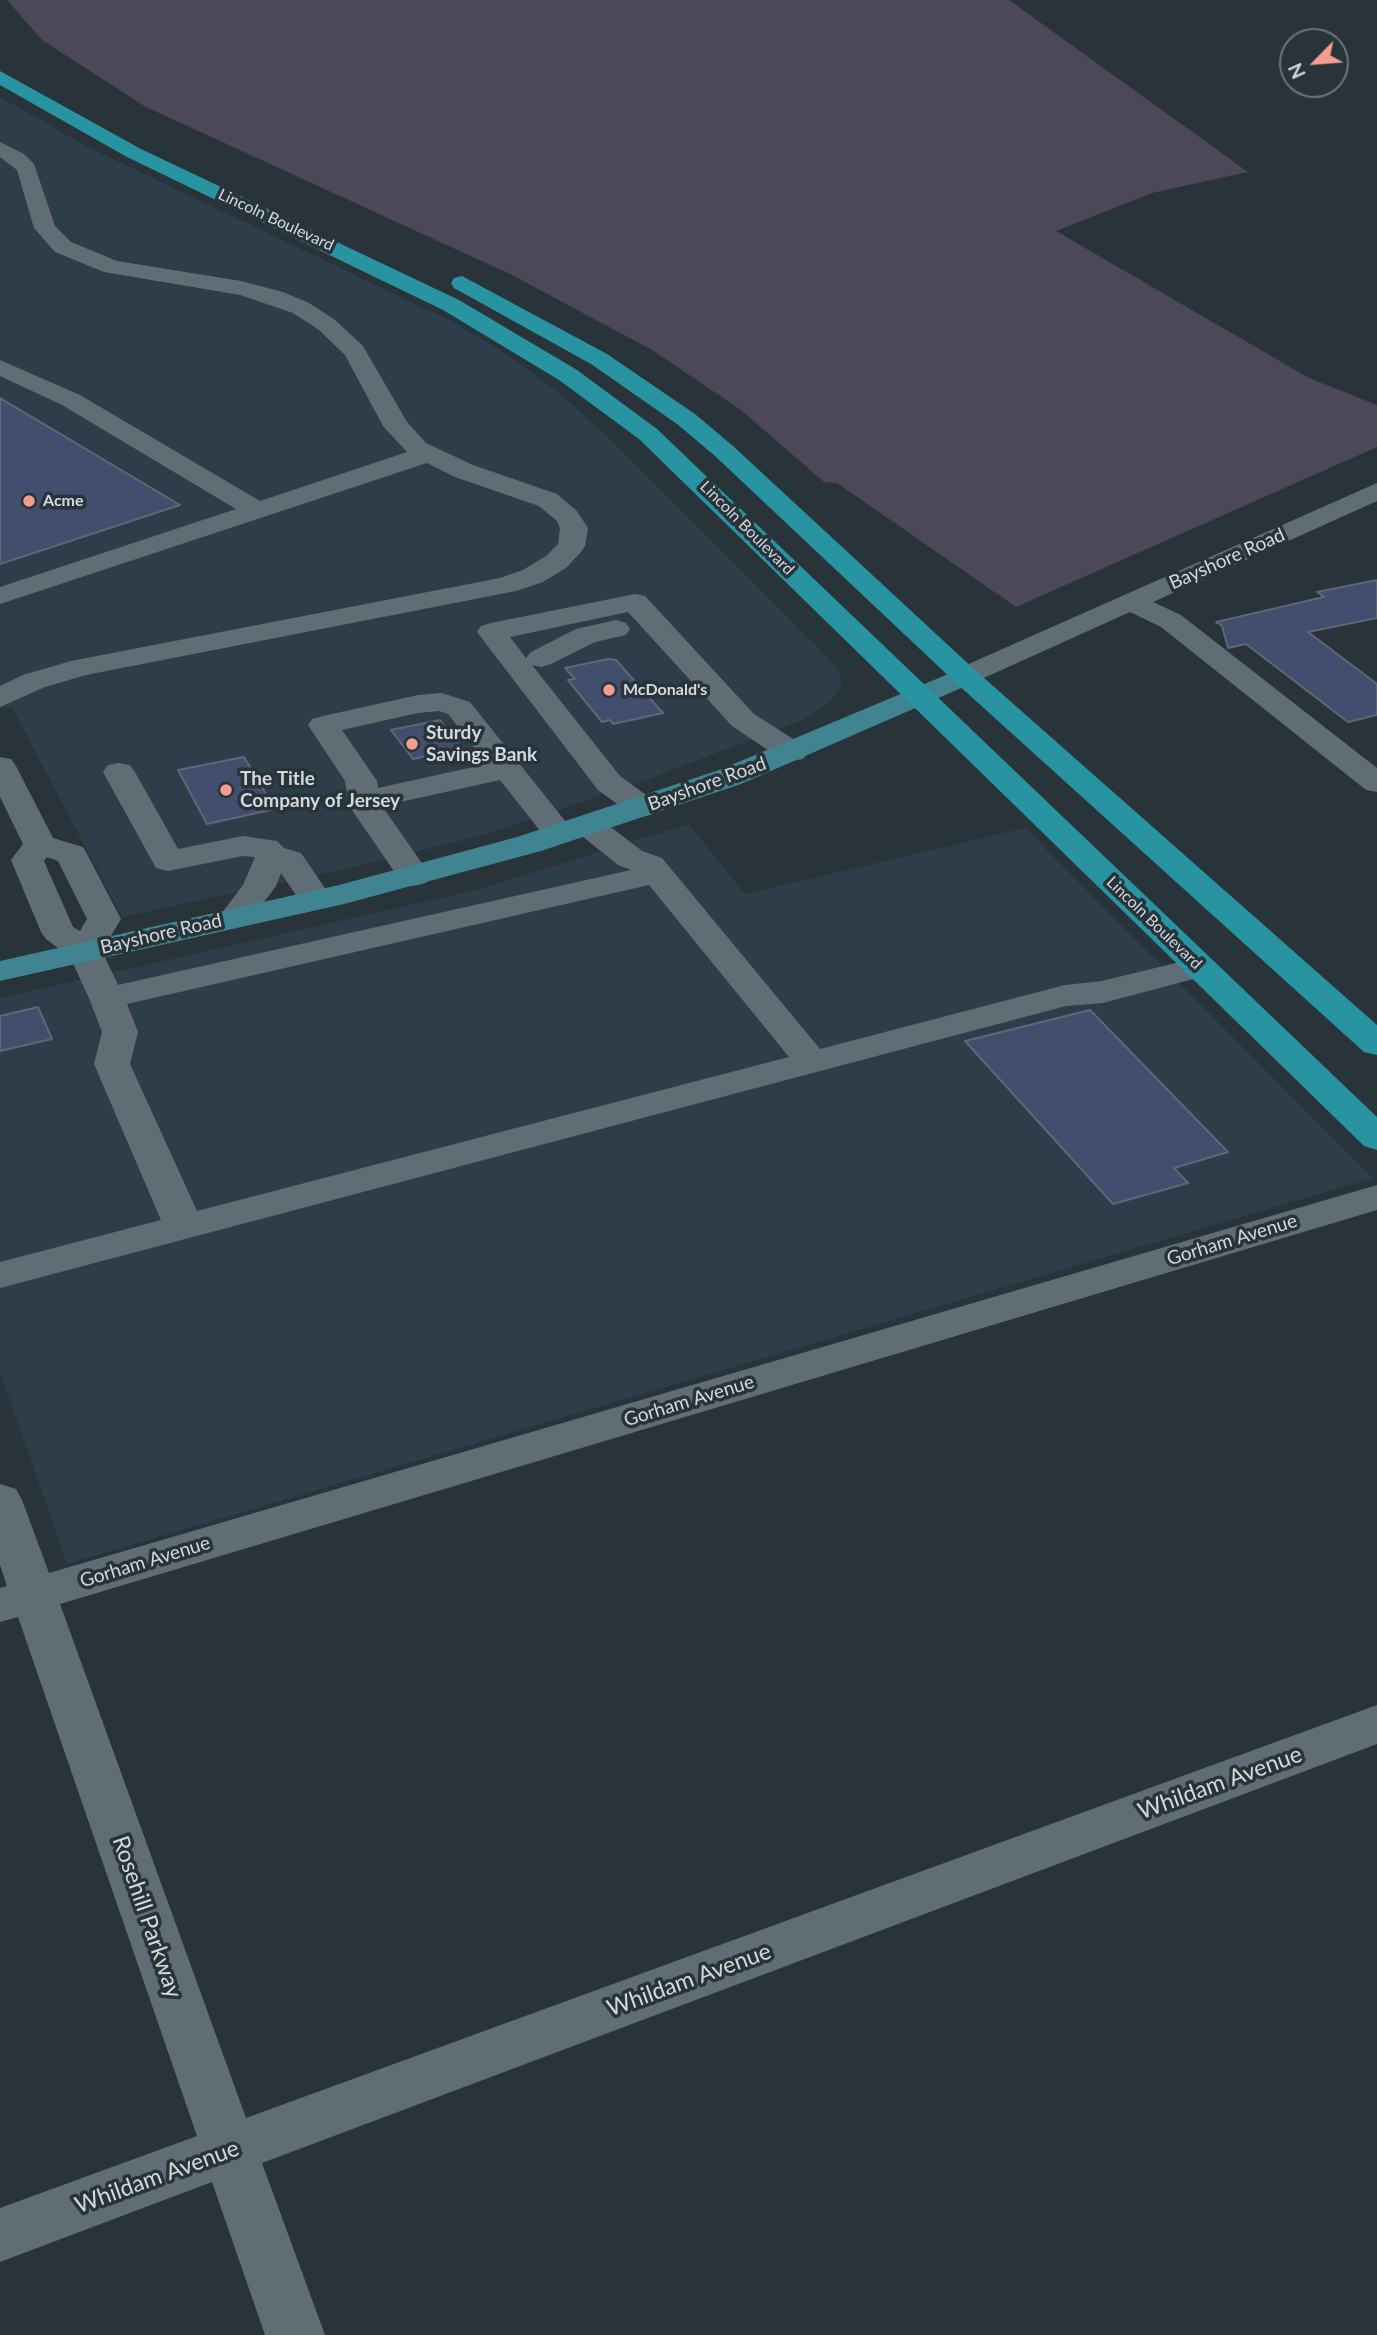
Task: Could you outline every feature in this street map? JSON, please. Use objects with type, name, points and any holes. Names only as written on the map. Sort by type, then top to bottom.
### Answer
[{"type":"highway","name":"Lincoln Boulevard","points":[[0,77],[134,153],[451,305],[568,375],[648,434],[1377,1138]]},
{"type":"highway","name":"Lincoln Boulevard","points":[[54,86],[153,141],[384,246]]},
{"type":"highway","name":"Lincoln Boulevard","points":[[439,272],[519,312],[600,359],[686,419],[724,451],[965,676],[1377,1044]]},
{"type":"main road","name":"Bayshore Road","points":[[0,971],[415,876],[574,829],[730,777],[965,676]]},
{"type":"street","points":[[0,148],[26,168],[45,228],[55,241],[74,253],[112,267],[259,292],[288,302],[316,317],[355,351],[396,426],[410,442],[427,454],[464,471],[548,500],[568,517],[573,528],[571,546],[556,562],[506,585],[81,667],[34,681],[0,698]]},
{"type":"street","points":[[0,367],[71,400],[259,511]]},
{"type":"street","points":[[0,596],[427,454]]},
{"type":"street","name":"Bayshore Road","points":[[965,676],[1377,491]]},
{"type":"street","points":[[653,869],[654,853],[636,809],[609,783],[491,632],[635,602],[743,720],[792,751]]},
{"type":"street","points":[[1131,602],[1171,621],[1377,783]]},
{"type":"street","points":[[576,741],[594,721],[541,657],[535,643],[542,635],[594,624],[625,628],[642,634],[660,653],[686,657]]},
{"type":"street","points":[[415,876],[366,807],[361,781],[323,725],[418,704],[449,704],[467,715],[509,769],[574,829],[653,869],[812,1062]]},
{"type":"street","points":[[0,766],[40,845],[71,854],[104,919],[85,951]]},
{"type":"street","points":[[365,800],[509,769]]},
{"type":"street","points":[[119,772],[168,861],[243,846],[265,848],[272,855],[289,860],[316,900]]},
{"type":"street","points":[[40,845],[27,860],[58,932],[85,951],[107,998],[120,1032],[111,1064],[184,1227]]},
{"type":"street","points":[[235,918],[260,886],[272,855]]},
{"type":"street","points":[[107,998],[653,869]]},
{"type":"street","points":[[0,1275],[1065,996],[1103,992],[1200,967]]},
{"type":"street","name":"Gorham Avenue","points":[[17,1600],[1377,1197]]},
{"type":"street","name":"Rosehill Parkway","points":[[0,1500],[17,1600],[229,2150],[295,2335]]},
{"type":"street","name":"Whildam Avenue","points":[[0,2235],[1377,1724]]},
{"type":"shaded area","points":[[7,0],[1009,0],[1248,172],[1152,193],[1056,231],[1309,378],[1377,405],[1377,447],[1016,607],[837,483],[824,482],[741,410],[652,350],[512,275],[146,107],[42,40]]},
{"type":"shaded area","points":[[0,97],[88,147],[451,321],[507,354],[559,393],[605,434],[838,668],[842,687],[829,703],[803,720],[651,778],[488,834],[351,868],[122,917],[12,707],[0,709]]},
{"type":"shaded area","points":[[689,824],[745,894],[1025,828],[1373,1178],[67,1564],[0,1372],[0,998],[476,890]]},
{"type":"building","points":[[0,398],[180,505],[0,564]]},
{"type":"building","points":[[1377,580],[1377,618],[1308,632],[1377,684],[1377,715],[1348,722],[1246,644],[1228,648],[1222,626],[1216,622],[1324,597],[1317,592]]},
{"type":"building","name":"McDonald's","points":[[608,659],[616,660],[663,713],[613,724],[610,720],[602,722],[568,680],[575,679],[565,668]]},
{"type":"building","name":"Sturdy Savings Bank","points":[[440,720],[462,749],[413,759],[391,730]]},
{"type":"building","name":"The Title Company of Jersey","points":[[244,757],[275,809],[207,824],[178,770]]},
{"type":"building","points":[[38,1007],[52,1039],[0,1051],[0,1016]]},
{"type":"building","points":[[1090,1010],[1228,1152],[1174,1168],[1188,1183],[1113,1204],[965,1041]]},
{"type":"place","name":"Acme","points":[[29,501]]},
{"type":"place","name":"McDonald's","points":[[609,690]]},
{"type":"place","name":"Sturdy Savings Bank","points":[[412,744]]},
{"type":"place","name":"The Title Company of Jersey","points":[[226,790]]}]
